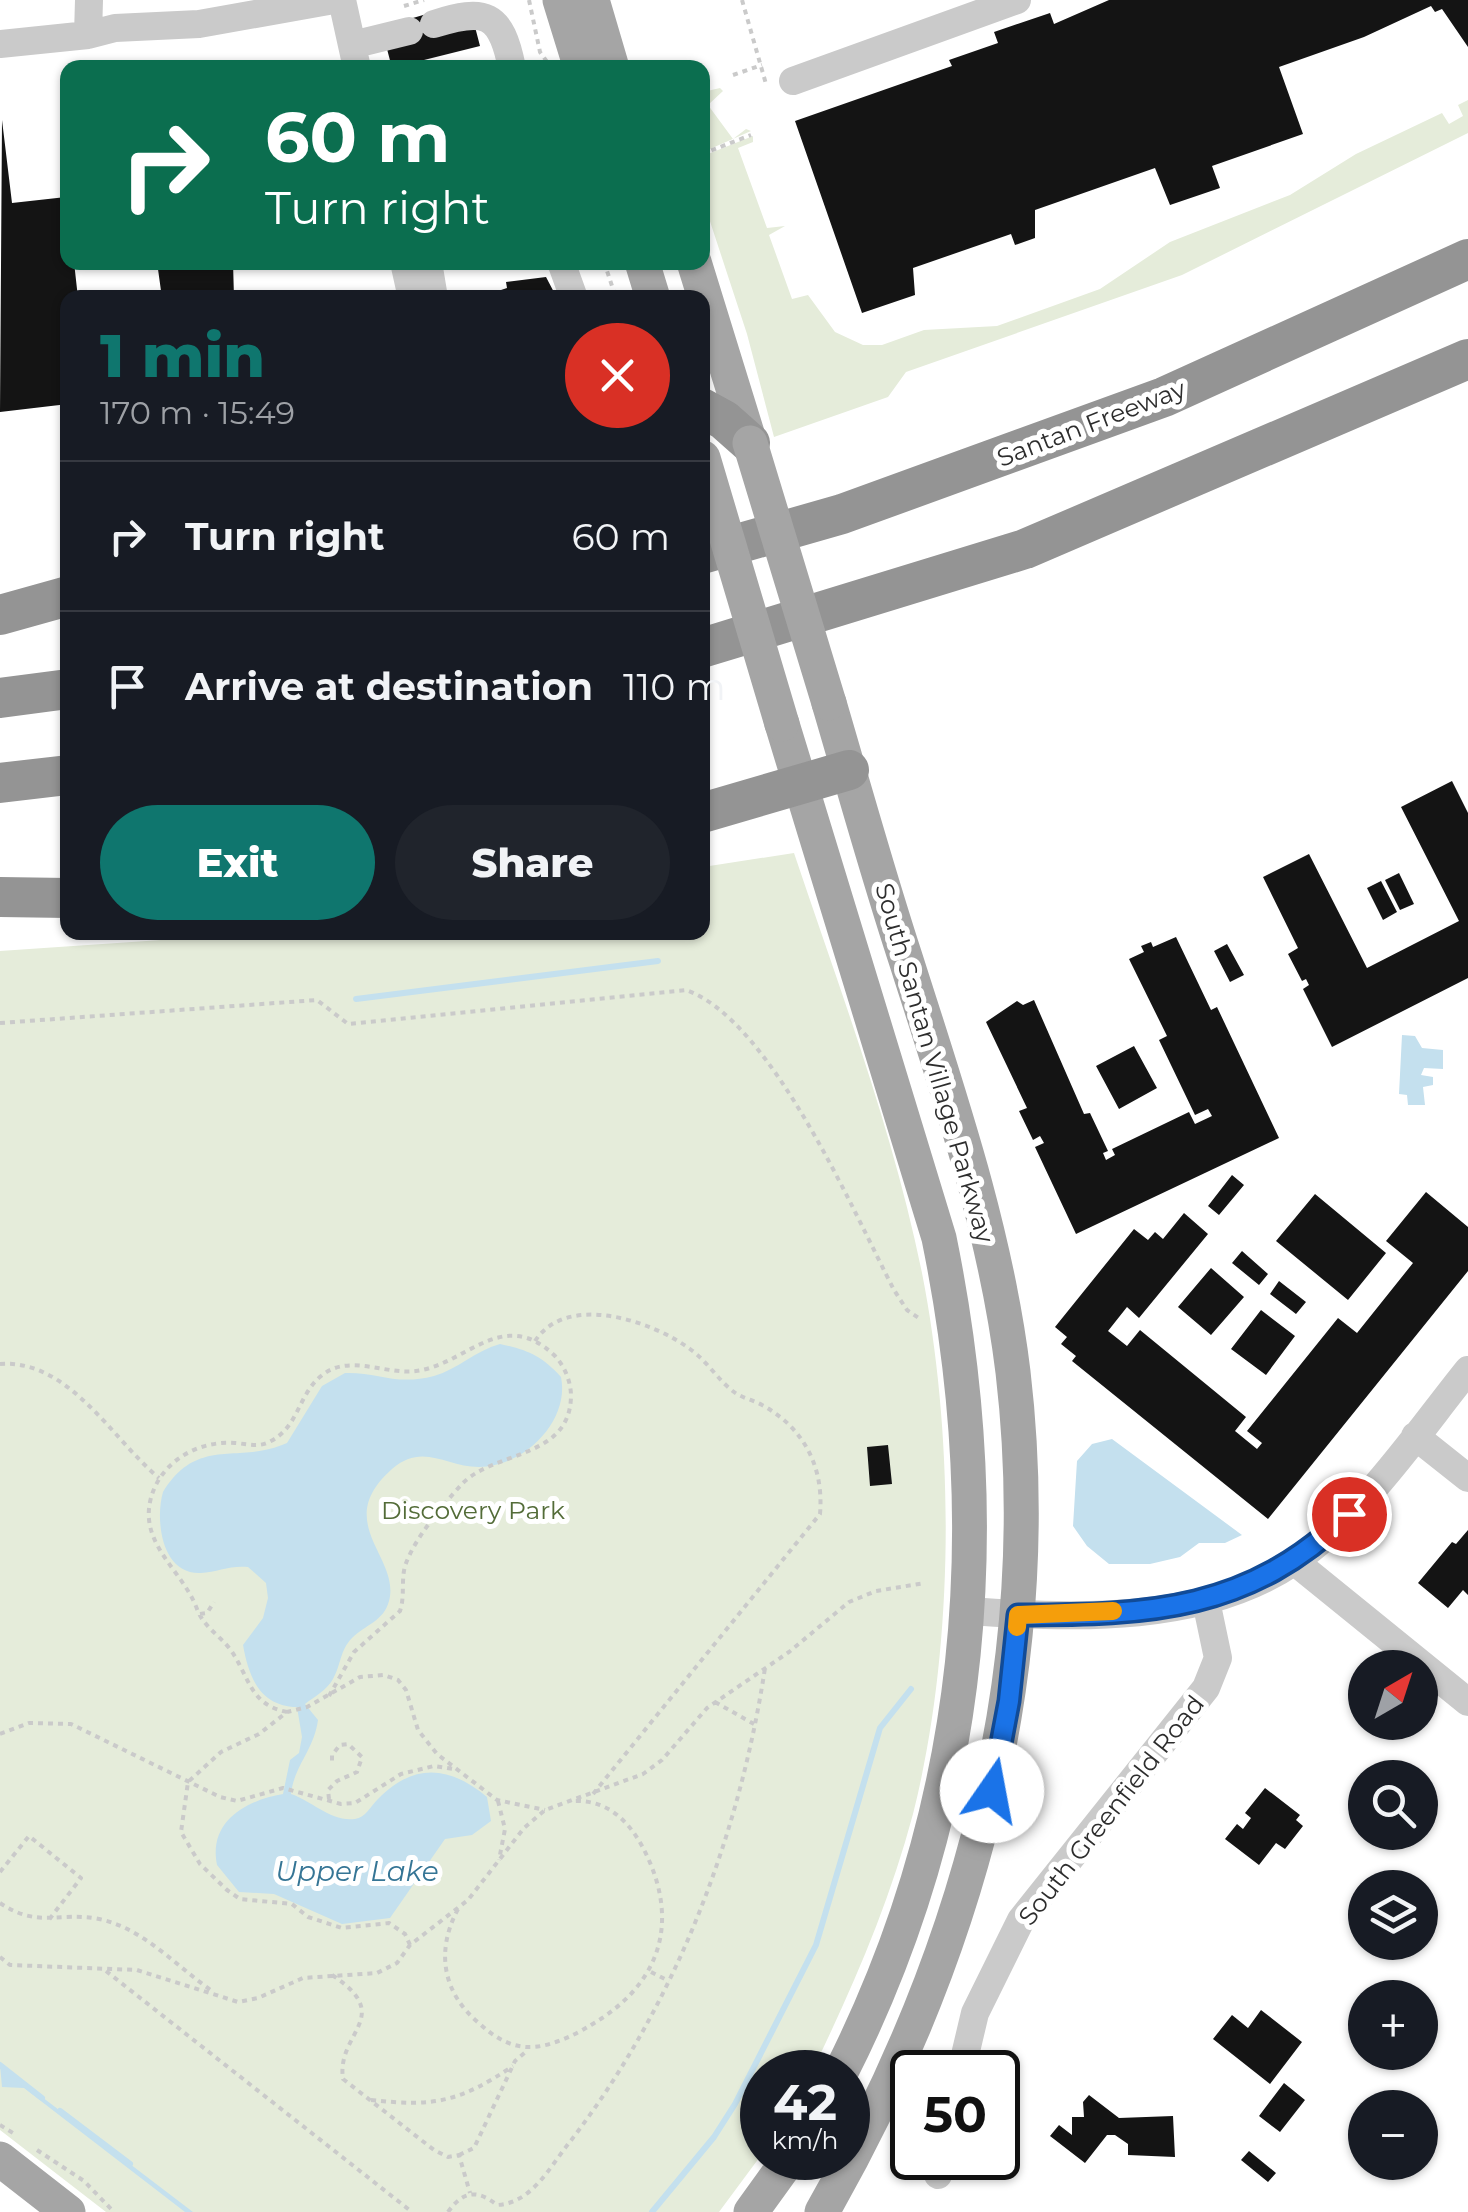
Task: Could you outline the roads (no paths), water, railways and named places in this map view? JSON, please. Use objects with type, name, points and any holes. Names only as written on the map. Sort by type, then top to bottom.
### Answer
[{"type":"highway","name":"Santan Freeway","points":[[710,552],[842,514],[1164,397],[1468,259]]},
{"type":"highway","points":[[710,646],[1025,549],[1468,359]]},
{"type":"highway","points":[[710,412],[750,444]]},
{"type":"highway","points":[[0,615],[60,598]]},
{"type":"highway","points":[[0,698],[60,689]]},
{"type":"highway","points":[[710,810],[849,770]]},
{"type":"highway","points":[[0,784],[60,776]]},
{"type":"highway","points":[[0,896],[60,898]]},
{"type":"main road","points":[[560,0],[579,60]]},
{"type":"main road","points":[[592,0],[610,60]]},
{"type":"main road","points":[[618,0],[635,60]]},
{"type":"main road","name":"South Santan Village Parkway","points":[[710,314],[962,1137],[995,1270],[1013,1371],[1018,1444],[1018,1615],[998,1762],[969,1881],[918,2020],[882,2101],[822,2212]]},
{"type":"main road","name":"South Santan Village Parkway","points":[[710,480],[939,1238],[965,1383],[972,1503],[970,1611],[959,1702],[934,1828],[888,1968],[850,2050]]},
{"type":"main road","points":[[0,2160],[68,2212]]},
{"type":"main road","points":[[751,2212],[774,2180]]},
{"type":"street","points":[[88,35],[89,0]]},
{"type":"street","points":[[0,44],[88,35],[115,28],[198,24],[334,0]]},
{"type":"street","points":[[342,0],[355,56],[421,28],[470,13],[480,14],[506,36],[510,60]]},
{"type":"street","points":[[780,82],[1017,0]]},
{"type":"street","points":[[970,1611],[1018,1615],[1120,1611],[1206,1601],[1237,1591],[1294,1562],[1349,1514],[1468,1370]]},
{"type":"street","points":[[1415,1436],[1468,1478]]},
{"type":"street","points":[[1294,1562],[1468,1702]]},
{"type":"street","name":"South Greenfield Road","points":[[967,2050],[975,2012],[1021,1920],[1206,1688],[1218,1658],[1206,1601]]},
{"type":"water","points":[[1402,1035],[1415,1036],[1422,1048],[1443,1050],[1443,1069],[1424,1068],[1421,1075],[1433,1077],[1433,1085],[1423,1087],[1425,1105],[1408,1105],[1407,1095],[1399,1094]]},
{"type":"water","name":"Upper Lake","points":[[500,1344],[533,1354],[561,1377],[558,1410],[540,1438],[512,1459],[479,1467],[414,1457],[392,1469],[375,1488],[367,1506],[367,1523],[386,1569],[389,1601],[379,1618],[348,1643],[330,1683],[305,1704],[318,1720],[291,1794],[330,1814],[355,1819],[405,1779],[432,1772],[459,1779],[487,1797],[491,1821],[472,1835],[445,1839],[390,1918],[342,1924],[274,1894],[239,1892],[217,1865],[218,1836],[233,1815],[256,1801],[283,1794],[290,1760],[299,1753],[302,1737],[297,1707],[274,1702],[258,1688],[243,1645],[263,1618],[268,1598],[266,1583],[248,1567],[201,1573],[177,1565],[169,1555],[161,1530],[163,1492],[176,1474],[205,1457],[287,1443],[322,1386],[345,1373],[421,1379],[443,1373]]},
{"type":"water","points":[[1112,1439],[1242,1535],[1225,1543],[1199,1543],[1180,1557],[1150,1564],[1109,1564],[1087,1546],[1073,1526],[1077,1461],[1092,1444]]},
{"type":"water","points":[[0,2065],[193,2212],[185,2212],[24,2088],[2,2087]]},
{"type":"waterway","points":[[356,999],[658,961]]},
{"type":"waterway","points":[[652,2212],[714,2137],[735,2104],[816,1945],[880,1728],[911,1689]]},
{"type":"waterway","points":[[0,2065],[42,2098]]},
{"type":"waterway","points":[[60,2111],[130,2164]]},
{"type":"park label","name":"Discovery Park","points":[[473,1510]]}]
